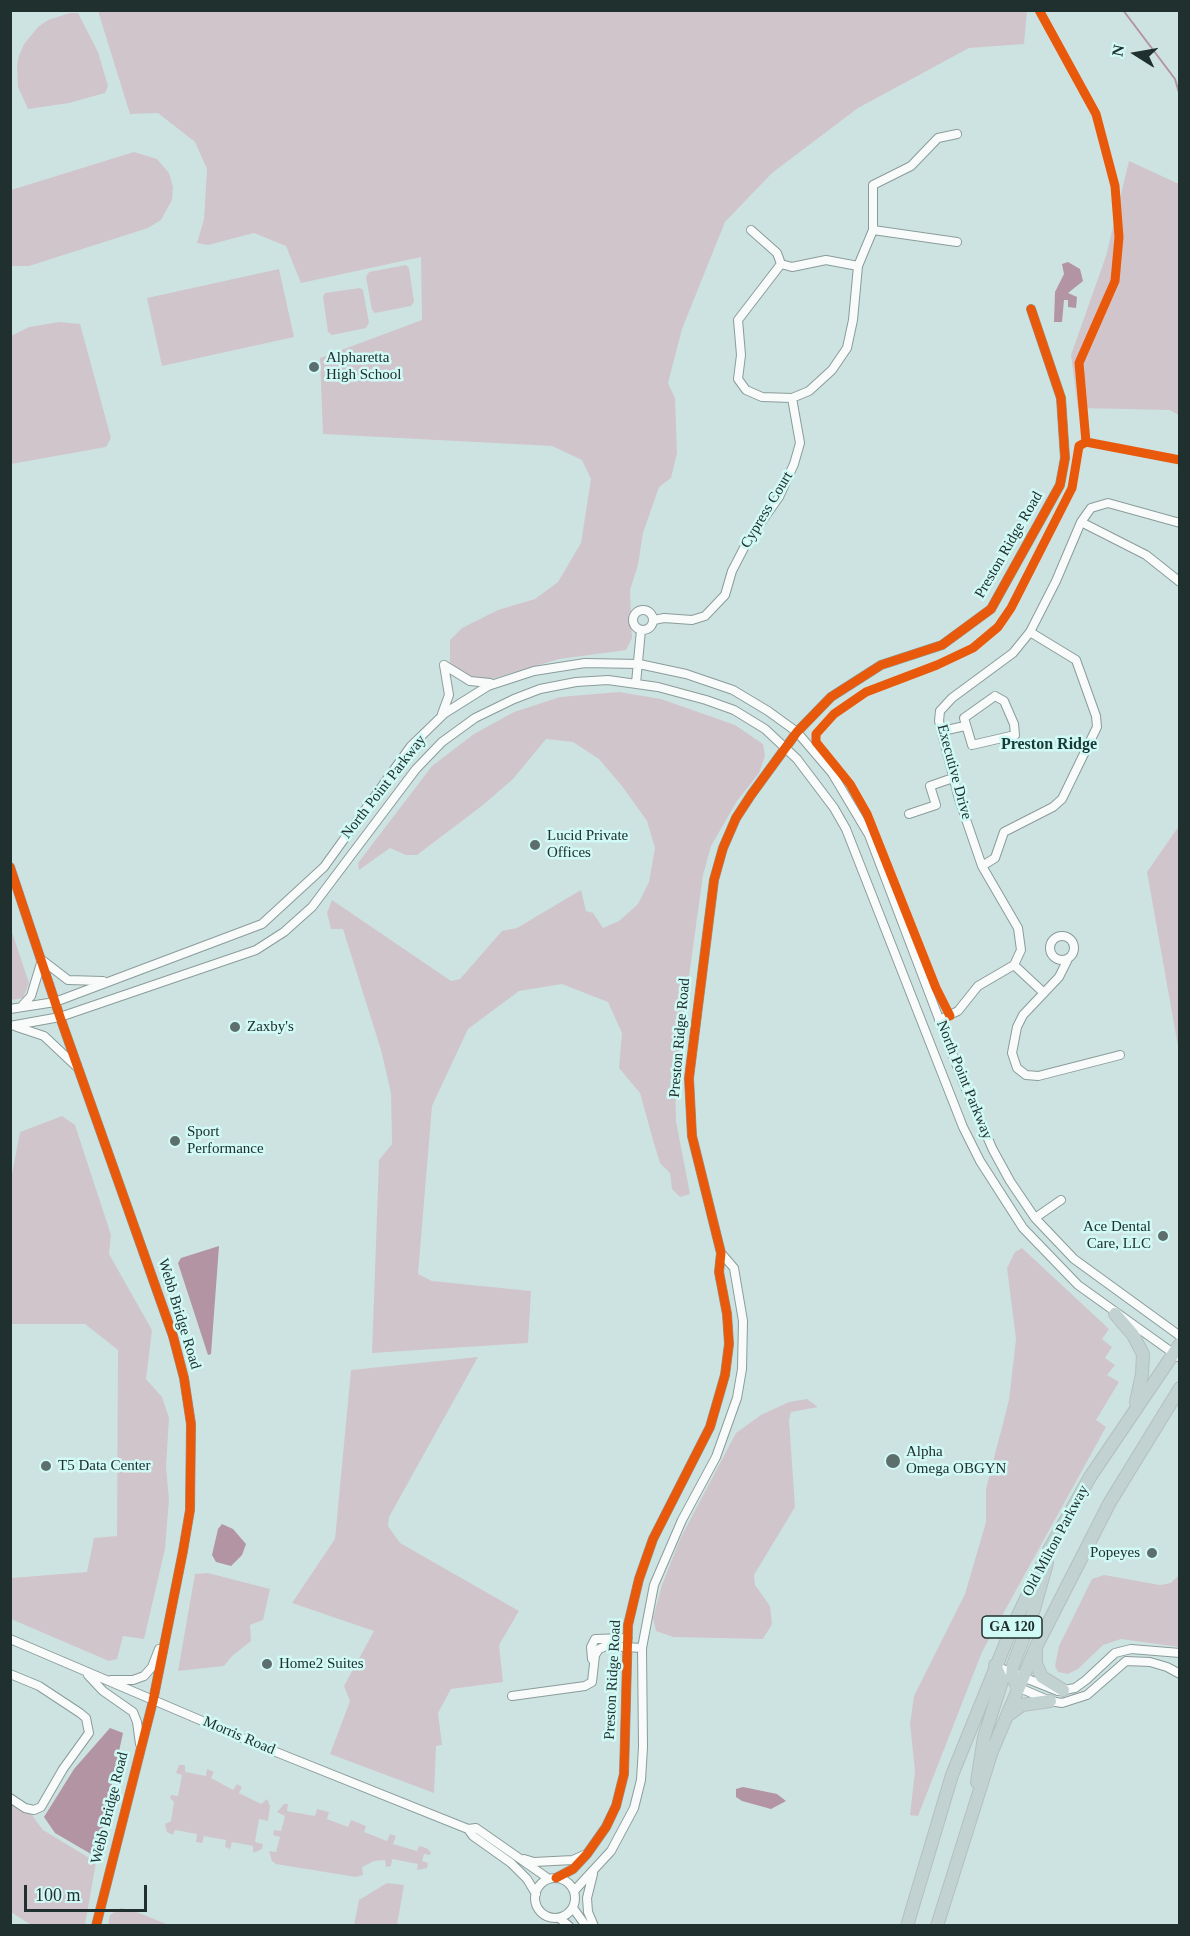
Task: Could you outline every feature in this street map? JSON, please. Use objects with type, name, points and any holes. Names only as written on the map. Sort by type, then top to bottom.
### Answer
[{"type":"highway","points":[[1115,1314],[1133,1335],[1143,1354],[1142,1374],[1134,1410]]},
{"type":"highway","name":"Old Milton Parkway","points":[[907,1926],[952,1775],[1006,1677],[1049,1550],[1090,1477],[1134,1410],[1177,1352]]},
{"type":"highway","name":"Old Milton Parkway","points":[[937,1926],[977,1795],[1005,1719],[1006,1677],[1036,1647],[1110,1502],[1179,1388]]},
{"type":"highway","points":[[977,1795],[977,1772],[984,1737],[1045,1579],[1049,1550]]},
{"type":"highway","points":[[1036,1647],[1039,1671],[1047,1681],[1063,1690]]},
{"type":"highway","points":[[1005,1719],[1022,1705],[1050,1701]]},
{"type":"highway","points":[[913,1900],[915,1926]]},
{"type":"street","points":[[781,264],[738,320],[741,355],[738,379],[746,390],[762,397],[792,398],[809,391],[832,370],[847,348],[853,320],[858,266],[873,230],[873,185],[911,166],[938,138],[957,135]]},
{"type":"street","points":[[751,230],[777,253],[781,264]]},
{"type":"street","points":[[873,230],[957,242]]},
{"type":"street","points":[[781,264],[792,267],[826,260],[858,266]]},
{"type":"street","name":"Preston Ridge Road","points":[[553,1879],[573,1869],[587,1854],[606,1827],[616,1806],[624,1774],[628,1625],[639,1579],[653,1539],[710,1427],[721,1394],[729,1344],[727,1314],[719,1272],[721,1253],[692,1136],[689,1105],[692,1047],[714,880],[723,848],[741,810],[797,732],[831,697],[852,681],[881,665],[942,645],[991,609],[1060,485],[1065,458],[1061,398],[1031,309]]},
{"type":"street","name":"Cypress Court","points":[[636,683],[641,630],[633,623],[636,613],[642,609],[649,611],[654,620],[664,618],[692,620],[705,616],[724,595],[732,571],[746,544],[779,497],[795,465],[800,443],[792,398]]},
{"type":"street","points":[[1179,523],[1108,503],[1091,508],[1082,522],[1146,555],[1179,582]]},
{"type":"street","name":"Executive Drive","points":[[1014,965],[1021,950],[1018,928],[982,867],[953,778],[939,721],[944,705],[979,677],[998,666],[1030,632],[1082,522]]},
{"type":"street","points":[[641,630],[650,628],[654,620]]},
{"type":"street","points":[[982,867],[995,858],[1004,832],[1062,800],[1097,727],[1096,716],[1077,660],[1030,632]]},
{"type":"street","name":"North Point Parkway","points":[[15,1009],[56,1002],[262,924],[283,908],[324,867],[411,746],[445,713],[497,683],[534,671],[585,663],[639,664],[686,674],[733,690],[768,711],[797,732],[832,773],[869,835],[939,1020],[993,1150],[1035,1218],[1074,1259],[1179,1336]]},
{"type":"street","points":[[436,722],[448,702],[444,665],[470,681],[497,683]]},
{"type":"street","name":"North Point Parkway","points":[[10,1026],[60,1017],[238,957],[256,950],[284,932],[312,907],[336,878],[416,769],[442,742],[484,713],[540,689],[576,682],[608,680],[636,683],[706,700],[734,710],[765,729],[786,748],[822,789],[846,829],[963,1127],[980,1161],[1038,1246],[1071,1278],[1115,1314],[1177,1352]]},
{"type":"street","points":[[995,696],[1004,701],[1014,724],[1015,735],[972,745],[964,726],[964,718],[995,696]]},
{"type":"street","points":[[942,731],[964,726]]},
{"type":"street","points":[[909,814],[936,805],[930,786],[953,778]]},
{"type":"street","name":"Webb Bridge Road","points":[[10,867],[60,1017],[169,1325],[184,1378],[190,1424],[190,1510],[153,1701],[96,1926]]},
{"type":"street","points":[[15,1009],[31,996],[42,960],[68,980],[112,981]]},
{"type":"street","points":[[1067,961],[1059,977],[1023,1015],[1017,1027],[1012,1053],[1017,1068],[1026,1075],[1038,1076],[1120,1055]]},
{"type":"street","points":[[939,1020],[958,1011],[978,986],[1014,965],[1044,993]]},
{"type":"street","points":[[10,1026],[44,1036],[80,1071]]},
{"type":"street","points":[[1035,1218],[1061,1200]]},
{"type":"street","name":"Preston Ridge Road","points":[[574,1891],[611,1851],[625,1829],[641,1780],[642,1648],[654,1585],[682,1521],[716,1457],[737,1398],[743,1360],[743,1321],[734,1268],[721,1253]]},
{"type":"street","points":[[106,1680],[133,1680],[148,1672],[168,1626]]},
{"type":"street","points":[[512,1696],[585,1686],[592,1682],[594,1674],[591,1647],[593,1641],[603,1637],[628,1642],[642,1648]]},
{"type":"street","name":"Morris Road","points":[[10,1639],[153,1701],[468,1829],[476,1828],[553,1879]]},
{"type":"street","points":[[1006,1677],[1053,1691],[1063,1690],[1075,1688],[1115,1653],[1131,1649],[1179,1653]]},
{"type":"street","points":[[1006,1677],[1050,1701],[1067,1702],[1081,1698],[1125,1661],[1150,1662],[1167,1666],[1179,1674]]},
{"type":"street","points":[[85,1672],[103,1691],[133,1712],[137,1722],[140,1750]]},
{"type":"street","points":[[10,1674],[39,1686],[80,1713],[86,1718],[89,1733],[63,1769],[41,1807],[34,1810],[25,1808],[10,1798]]},
{"type":"street","name":"Morris Road","points":[[468,1829],[472,1836],[511,1863],[528,1879],[536,1894]]},
{"type":"street","points":[[520,1858],[534,1862],[573,1860],[587,1854]]},
{"type":"street","points":[[594,1926],[588,1912],[587,1898],[595,1870]]},
{"type":"street","points":[[569,1926],[559,1918],[543,1914],[537,1905],[538,1888],[553,1879],[567,1882],[574,1891],[573,1908],[586,1926]]},
{"type":"street","points":[[559,1918],[573,1908]]},
{"type":"shaded area","points":[[98,11],[1027,11],[1024,44],[969,48],[858,108],[772,173],[725,222],[682,329],[668,383],[675,398],[677,453],[671,478],[659,487],[643,533],[638,565],[630,590],[632,638],[626,650],[559,659],[491,679],[472,680],[456,671],[450,662],[450,640],[462,628],[498,610],[535,599],[558,582],[581,543],[591,479],[582,460],[552,446],[323,434],[320,358],[422,320],[421,257],[301,283],[286,246],[254,233],[208,245],[197,243],[204,219],[207,169],[195,142],[158,113],[130,114]]},
{"type":"shaded area","points":[[70,13],[78,13],[98,52],[108,86],[105,93],[69,103],[28,109],[18,87],[17,65],[24,44],[38,27],[48,20]]},
{"type":"shaded area","points":[[134,152],[157,159],[169,173],[173,187],[172,200],[161,220],[148,228],[29,266],[11,266],[11,190]]},
{"type":"shaded area","points":[[1129,161],[1179,184],[1179,415],[1170,410],[1078,408],[1071,355],[1106,256]]},
{"type":"shaded area","points":[[1068,262],[1080,269],[1083,281],[1068,293],[1077,297],[1076,308],[1068,307],[1068,300],[1064,300],[1062,322],[1054,322],[1055,292],[1064,274],[1062,264]]},
{"type":"shaded area","points":[[406,265],[409,268],[414,302],[411,306],[375,313],[372,310],[366,277],[369,272]]},
{"type":"shaded area","points":[[279,269],[294,337],[162,366],[147,298]]},
{"type":"shaded area","points":[[360,288],[363,290],[369,323],[366,328],[332,335],[328,332],[323,297],[325,293]]},
{"type":"shaded area","points":[[59,322],[80,324],[111,438],[106,447],[11,464],[11,336],[29,327]]},
{"type":"shaded area","points":[[619,692],[661,699],[735,725],[763,744],[765,756],[759,773],[737,801],[711,846],[703,875],[675,1077],[676,1121],[690,1194],[680,1197],[672,1189],[670,1173],[660,1163],[640,1093],[619,1068],[622,1033],[608,1002],[562,984],[519,991],[468,1029],[432,1106],[418,1274],[432,1281],[531,1291],[528,1343],[372,1353],[379,1160],[392,1144],[391,1093],[381,1050],[343,929],[331,929],[327,913],[332,900],[451,981],[460,979],[502,931],[517,928],[581,890],[586,911],[593,913],[603,928],[619,921],[638,904],[649,882],[655,848],[647,821],[622,786],[599,759],[573,742],[546,739],[513,779],[417,855],[406,855],[390,848],[359,870],[358,863],[432,766],[474,734],[514,712],[560,697]]},
{"type":"shaded area","points":[[1180,826],[1179,1052],[1147,872]]},
{"type":"shaded area","points":[[10,926],[29,983],[23,998],[11,1000]]},
{"type":"shaded area","points":[[62,1116],[75,1125],[111,1235],[109,1254],[152,1330],[146,1379],[162,1397],[169,1418],[166,1467],[169,1499],[165,1549],[144,1639],[123,1636],[117,1659],[109,1661],[11,1619],[11,1578],[87,1572],[94,1538],[117,1536],[118,1350],[85,1324],[11,1324],[12,1174],[20,1132]]},
{"type":"shaded area","points":[[219,1246],[211,1354],[208,1355],[178,1263],[181,1258]]},
{"type":"shaded area","points":[[1022,1248],[1109,1329],[1102,1339],[1112,1347],[1105,1358],[1115,1365],[1107,1375],[1119,1382],[1096,1420],[1106,1427],[982,1652],[918,1816],[910,1815],[915,1771],[910,1724],[914,1696],[965,1594],[986,1522],[986,1489],[1009,1400],[1016,1339],[1007,1268],[1015,1252]]},
{"type":"shaded area","points":[[478,1357],[389,1517],[388,1526],[400,1543],[519,1611],[499,1645],[503,1682],[451,1689],[438,1713],[442,1745],[436,1746],[434,1793],[330,1754],[350,1701],[344,1686],[374,1631],[292,1603],[335,1539],[351,1370]]},
{"type":"shaded area","points":[[807,1399],[818,1407],[791,1412],[789,1420],[795,1507],[754,1575],[755,1585],[770,1606],[772,1624],[763,1639],[673,1637],[656,1631],[653,1618],[662,1585],[680,1539],[736,1433],[761,1415],[789,1402]]},
{"type":"shaded area","points":[[222,1524],[233,1529],[246,1544],[242,1555],[231,1566],[216,1562],[212,1555],[218,1529]]},
{"type":"shaded area","points":[[208,1573],[270,1589],[263,1620],[250,1625],[251,1641],[232,1656],[224,1666],[178,1671],[195,1574]]},
{"type":"shaded area","points":[[1104,1575],[1160,1585],[1171,1583],[1179,1575],[1179,1647],[1121,1639],[1103,1645],[1078,1669],[1068,1674],[1058,1672],[1055,1666],[1059,1646],[1092,1579]]},
{"type":"shaded area","points":[[110,1728],[123,1733],[97,1853],[91,1854],[55,1833],[44,1817],[74,1769]]},
{"type":"shaded area","points":[[179,1765],[185,1765],[185,1772],[206,1776],[207,1769],[214,1772],[211,1778],[233,1790],[237,1784],[242,1787],[239,1793],[261,1804],[267,1799],[270,1806],[268,1821],[259,1819],[255,1842],[263,1844],[262,1849],[253,1853],[253,1846],[232,1842],[230,1849],[225,1847],[226,1840],[204,1836],[202,1843],[196,1842],[197,1834],[175,1830],[173,1835],[167,1832],[165,1824],[171,1821],[174,1802],[170,1798],[171,1795],[178,1796],[182,1775],[176,1773]]},
{"type":"shaded area","points":[[743,1787],[777,1794],[786,1801],[771,1809],[742,1801],[736,1797],[736,1789]]},
{"type":"shaded area","points":[[10,1803],[32,1815],[43,1830],[96,1862],[85,1925],[31,1925],[11,1912]]},
{"type":"shaded area","points":[[284,1804],[288,1804],[287,1811],[315,1816],[317,1809],[329,1812],[327,1819],[348,1827],[351,1820],[366,1826],[364,1832],[387,1841],[390,1834],[396,1836],[393,1844],[417,1851],[419,1846],[426,1848],[431,1852],[430,1855],[424,1854],[422,1861],[428,1863],[427,1868],[417,1870],[418,1864],[392,1859],[391,1866],[386,1867],[385,1860],[374,1861],[362,1867],[363,1875],[356,1877],[276,1864],[272,1861],[269,1851],[276,1852],[280,1837],[273,1835],[274,1830],[281,1831],[285,1816],[277,1812]]},
{"type":"shaded area","points":[[387,1883],[404,1885],[397,1925],[354,1925],[359,1900]]},
{"type":"shaded area","points":[[121,1908],[169,1925],[108,1925],[110,1915]]},
{"type":"waterway","points":[[1123,10],[1175,79],[1180,96]]},
{"type":"cycle path","points":[[1039,10],[1096,114],[1115,186],[1119,237],[1115,281],[1079,363],[1086,442],[1180,460]]},
{"type":"cycle path","points":[[556,1878],[573,1869],[587,1854],[606,1827],[616,1806],[624,1774],[628,1625],[639,1579],[653,1539],[710,1427],[725,1375],[729,1344],[727,1314],[719,1272],[721,1253],[692,1136],[689,1078],[714,880],[723,848],[736,818],[751,795],[797,732],[831,697],[881,665],[942,645],[991,609],[1060,485],[1065,458],[1061,398],[1031,309]]},
{"type":"cycle path","points":[[950,1016],[936,988],[867,814],[850,784],[816,742],[816,734],[834,714],[866,692],[937,665],[973,648],[998,627],[1011,608],[1072,488],[1079,446],[1086,442]]},
{"type":"cycle path","points":[[10,867],[60,1017],[173,1336],[184,1378],[191,1424],[190,1510],[183,1551],[153,1701],[96,1926]]},
{"type":"place","name":"Alpharetta High School","points":[[314,367]]},
{"type":"place","name":"Lucid Private Offices","points":[[535,845]]},
{"type":"place","name":"Zaxby's","points":[[235,1027]]},
{"type":"place","name":"Sport Performance","points":[[175,1141]]},
{"type":"place","name":"Ace Dental Care, LLC","points":[[1163,1236]]},
{"type":"place","name":"Alpha Omega OBGYN","points":[[893,1461]]},
{"type":"place","name":"T5 Data Center","points":[[46,1466]]},
{"type":"place","name":"Popeyes","points":[[1152,1553]]},
{"type":"place","name":"Home2 Suites","points":[[267,1664]]},
{"type":"district","name":"Preston Ridge","points":[[1049,745]]}]
